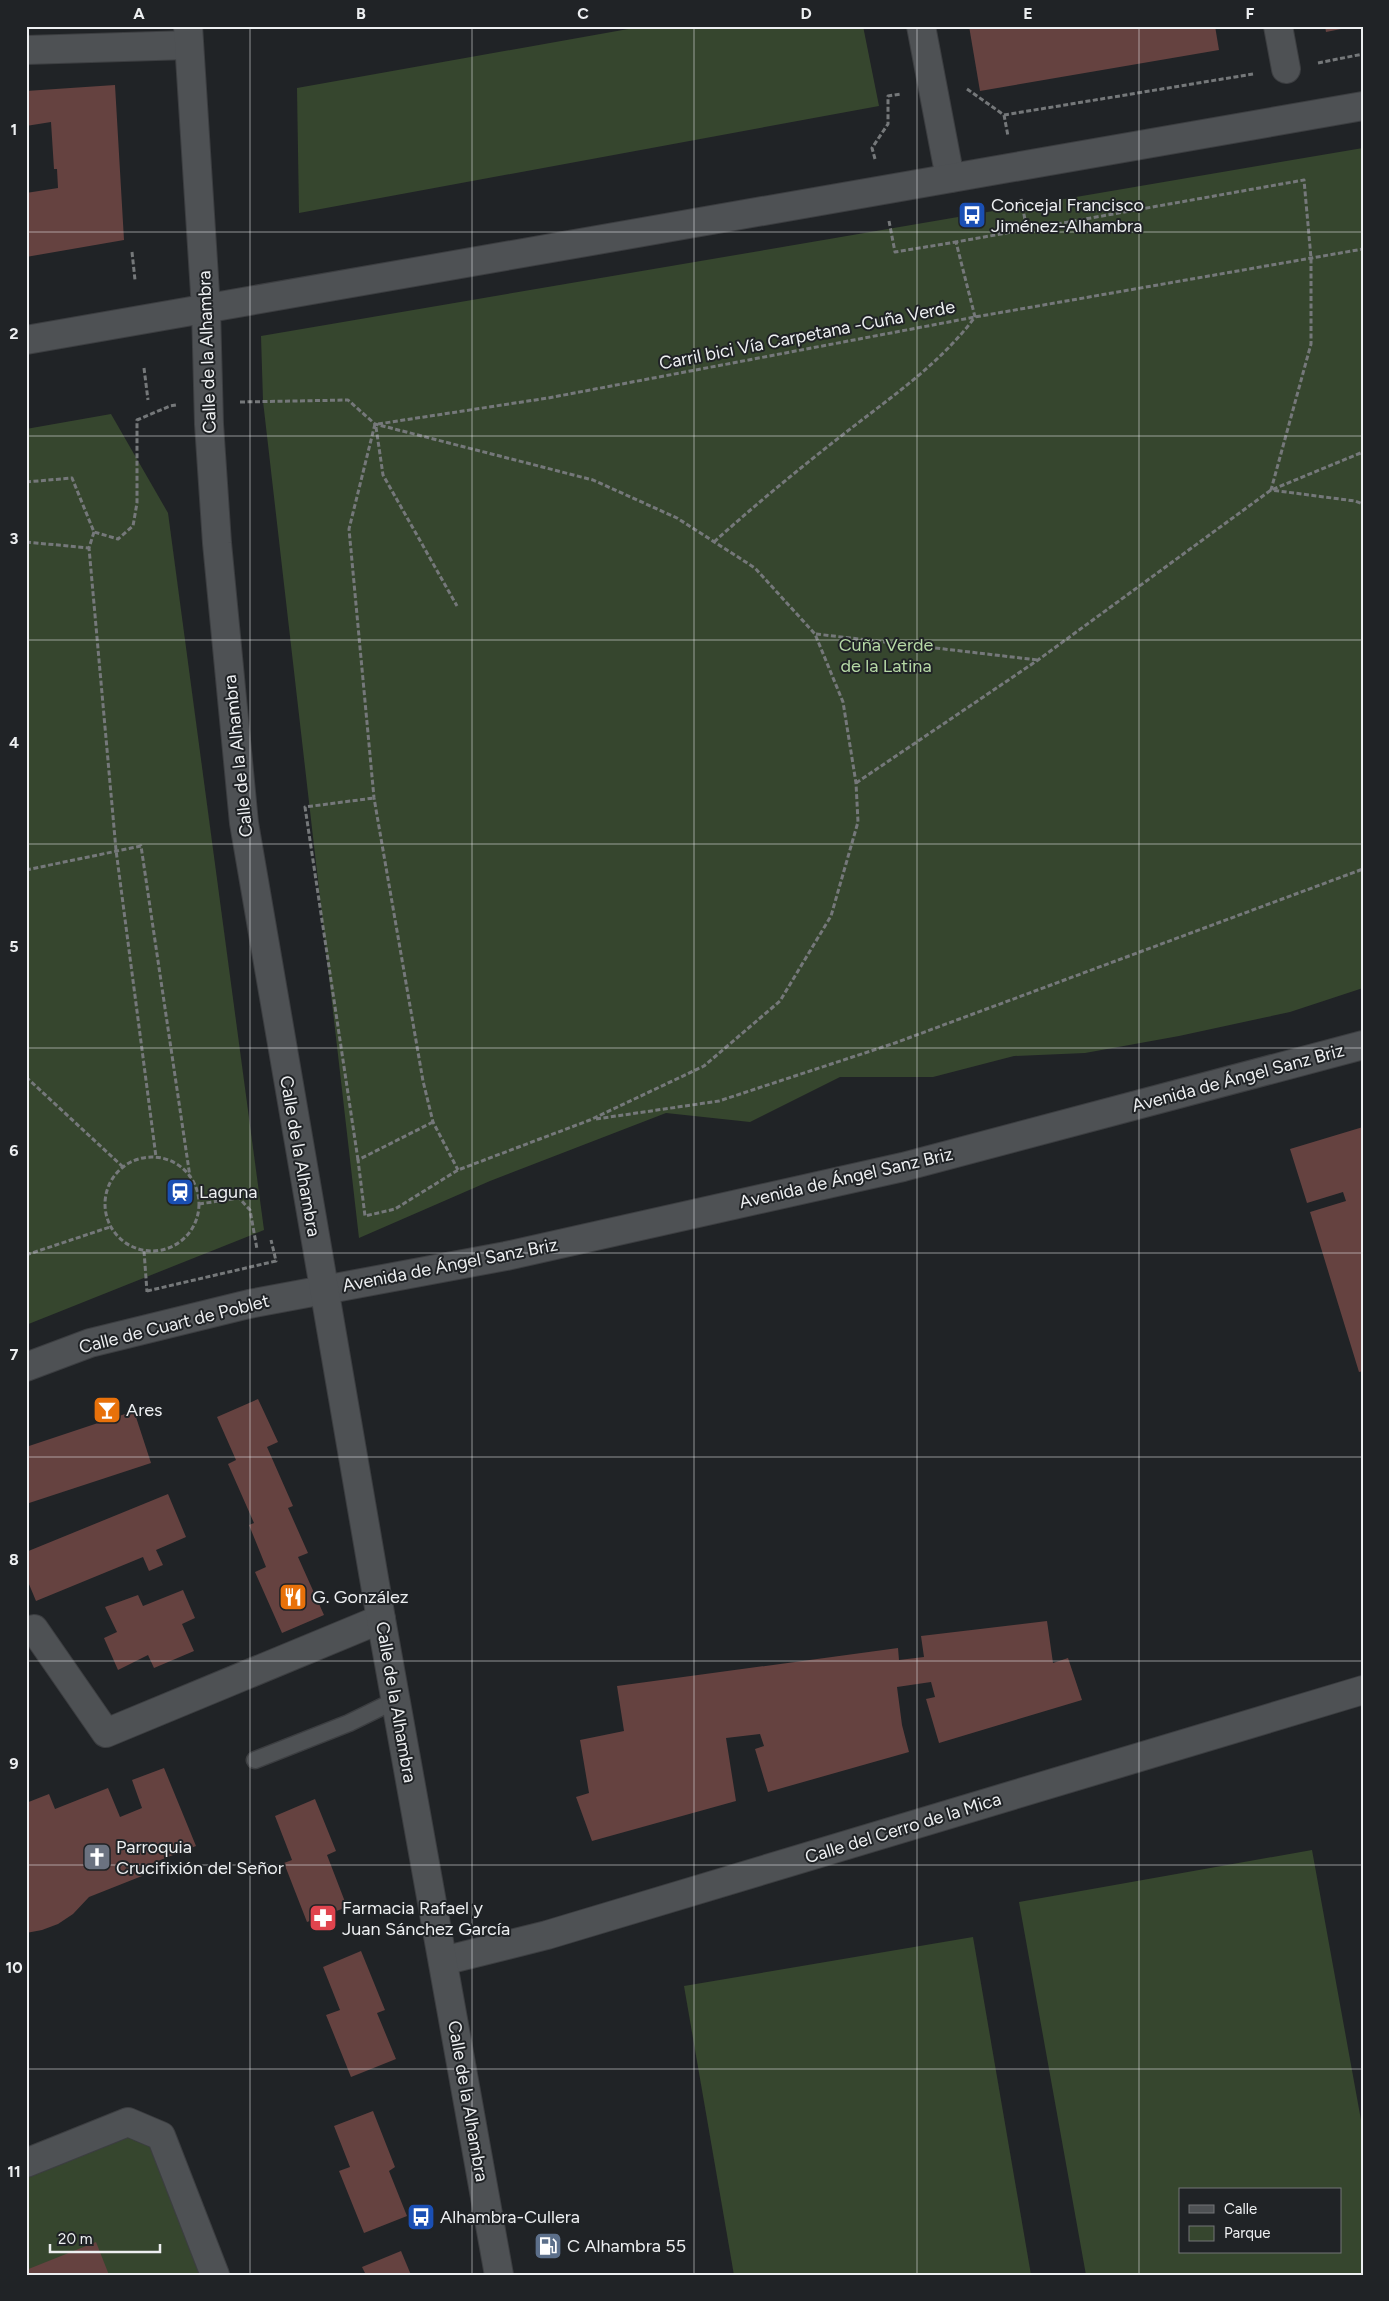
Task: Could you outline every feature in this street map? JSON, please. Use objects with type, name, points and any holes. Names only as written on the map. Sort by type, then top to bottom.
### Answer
[{"type":"street","points":[[921,26],[950,178]]},
{"type":"street","points":[[1278,26],[1286,69]]},
{"type":"street","points":[[26,50],[188,36]]},
{"type":"street","name":"Calle de la Alhambra","points":[[188,36],[206,309],[209,424],[216,543],[244,823],[381,1619],[499,2275]]},
{"type":"street","points":[[26,340],[1363,106]]},
{"type":"street","name":"Avenida de Ángel Sanz Briz","points":[[324,1289],[506,1256],[903,1166],[1363,1045]]},
{"type":"street","name":"Calle de Cuart de Poblet","points":[[26,1367],[90,1343],[249,1304],[324,1289]]},
{"type":"street","points":[[34,1629],[106,1733],[381,1619]]},
{"type":"street","name":"Calle del Cerro de la Mica","points":[[443,1961],[547,1935],[1363,1690]]},
{"type":"street","points":[[26,2163],[128,2122],[161,2136],[215,2275]]},
{"type":"lane","points":[[255,1760],[349,1723],[396,1700]]},
{"type":"path","points":[[1004,115],[1286,69],[1363,54]]},
{"type":"path","points":[[714,542],[779,484],[923,372],[958,340],[975,317],[956,242],[1304,180],[1311,258],[1311,344],[1271,490]]},
{"type":"path","name":"Carril bici Vía Carpetana -Cuña Verde","points":[[375,424],[548,398],[975,317],[1363,249]]},
{"type":"path","points":[[132,252],[135,280]]},
{"type":"path","points":[[144,368],[148,400]]},
{"type":"path","points":[[263,401],[348,400],[375,424],[593,480],[677,518],[755,568],[815,634],[843,702],[856,783],[858,822],[831,916],[780,1002],[704,1066],[590,1120],[458,1170],[395,1208],[365,1216],[304,807],[374,798]]},
{"type":"path","points":[[94,532],[118,538],[133,526],[137,503],[137,420],[170,406]]},
{"type":"path","points":[[375,424],[383,475],[457,606]]},
{"type":"path","points":[[375,424],[349,529],[374,798],[423,1081],[433,1122],[458,1170]]},
{"type":"path","points":[[856,783],[1038,660],[1271,490],[1363,452]]},
{"type":"path","points":[[26,482],[72,478],[94,532],[89,548],[116,850],[156,1157]]},
{"type":"path","points":[[1271,490],[1355,501],[1363,504]]},
{"type":"path","points":[[26,548],[28,542],[89,548]]},
{"type":"path","points":[[815,634],[1038,660]]},
{"type":"path","points":[[26,870],[141,846],[190,1177]]},
{"type":"path","points":[[590,1120],[719,1101],[896,1044],[1363,869]]},
{"type":"path","points":[[26,1077],[123,1167]]},
{"type":"path","points":[[358,1160],[433,1122]]},
{"type":"path","points":[[144,1157],[156,1157],[175,1163],[190,1177],[197,1190],[199,1204],[196,1220],[188,1234],[176,1244],[161,1250],[144,1251],[131,1246],[119,1238],[110,1227],[105,1201],[108,1188],[114,1176],[123,1167],[144,1157]]},
{"type":"path","points":[[199,1204],[239,1198],[250,1210],[257,1249]]},
{"type":"path","points":[[26,1255],[110,1227]]},
{"type":"path","points":[[147,1291],[276,1261],[270,1240]]},
{"type":"path","points":[[144,1251],[150,1328]]},
{"type":"green space","points":[[645,26],[863,26],[879,106],[299,213],[297,88]]},
{"type":"green space","name":"Cuña Verde de la Latina","points":[[1363,148],[1363,988],[1290,1012],[1179,1036],[1085,1053],[1014,1056],[933,1077],[840,1077],[750,1122],[666,1113],[490,1181],[359,1238],[263,401],[261,336]]},
{"type":"green space","points":[[111,414],[168,513],[264,1230],[26,1325],[26,429]]},
{"type":"green space","points":[[1312,1850],[1363,2131],[1363,2275],[1086,2275],[1019,1902]]},
{"type":"green space","points":[[973,1937],[1031,2275],[734,2275],[684,1986]]},
{"type":"green space","points":[[128,2122],[161,2136],[215,2275],[26,2275],[26,2163]]},
{"type":"building","points":[[969,26],[1215,26],[1219,50],[980,91]]},
{"type":"building","points":[[1325,26],[1351,26],[1351,27],[1326,32]]},
{"type":"building","points":[[115,85],[124,240],[26,257],[26,193],[58,188],[57,169],[54,169],[51,122],[26,126],[26,91]]},
{"type":"building","points":[[1363,1127],[1363,1371],[1359,1372],[1310,1212],[1346,1201],[1343,1192],[1307,1203],[1290,1149]]},
{"type":"building","points":[[258,1399],[278,1442],[267,1447],[293,1506],[288,1508],[308,1553],[298,1557],[324,1615],[282,1633],[255,1572],[266,1567],[249,1525],[254,1523],[228,1464],[236,1460],[217,1417]]},
{"type":"building","points":[[134,1411],[151,1463],[26,1504],[26,1447]]},
{"type":"building","points":[[168,1494],[186,1537],[156,1550],[163,1565],[149,1571],[143,1557],[36,1601],[26,1577],[26,1552]]},
{"type":"building","points":[[183,1590],[195,1618],[182,1624],[194,1651],[154,1668],[148,1655],[118,1670],[104,1638],[117,1632],[105,1607],[138,1595],[143,1606]]},
{"type":"building","points":[[1047,1621],[1053,1663],[1068,1658],[1082,1700],[939,1743],[926,1699],[935,1697],[931,1682],[897,1687],[902,1725],[909,1752],[768,1792],[755,1749],[764,1746],[760,1734],[726,1738],[736,1801],[592,1841],[576,1797],[589,1793],[580,1740],[624,1731],[617,1686],[898,1648],[899,1660],[924,1657],[921,1636]]},
{"type":"building","name":"Parroquia Crucifixión del Señor","points":[[164,1768],[196,1846],[140,1868],[142,1876],[89,1897],[73,1914],[58,1924],[26,1933],[26,1803],[49,1794],[55,1809],[108,1788],[120,1817],[142,1808],[132,1780]]},
{"type":"building","points":[[315,1799],[336,1851],[327,1855],[347,1907],[307,1922],[284,1863],[292,1860],[275,1816]]},
{"type":"building","points":[[361,1951],[385,2010],[377,2013],[396,2059],[351,2077],[326,2015],[340,2010],[323,1967]]},
{"type":"building","points":[[373,2111],[395,2167],[389,2171],[407,2216],[364,2233],[339,2171],[350,2167],[334,2126]]},
{"type":"building","points":[[96,2242],[109,2275],[26,2275],[26,2270]]},
{"type":"building","points":[[401,2251],[411,2275],[366,2275],[362,2267]]},
{"type":"place","name":"Concejal Francisco Jiménez-Alhambra","points":[[972,215]]},
{"type":"place","name":"Laguna","points":[[180,1192]]},
{"type":"place","name":"Ares","points":[[107,1410]]},
{"type":"place","name":"G. González","points":[[293,1597]]},
{"type":"place","name":"Parroquia Crucifixión del Señor","points":[[97,1857]]},
{"type":"place","name":"Farmacia Rafael y Juan Sánchez García","points":[[323,1918]]},
{"type":"place","name":"Alhambra-Cullera","points":[[421,2217]]},
{"type":"place","name":"C Alhambra 55","points":[[548,2246]]}]
